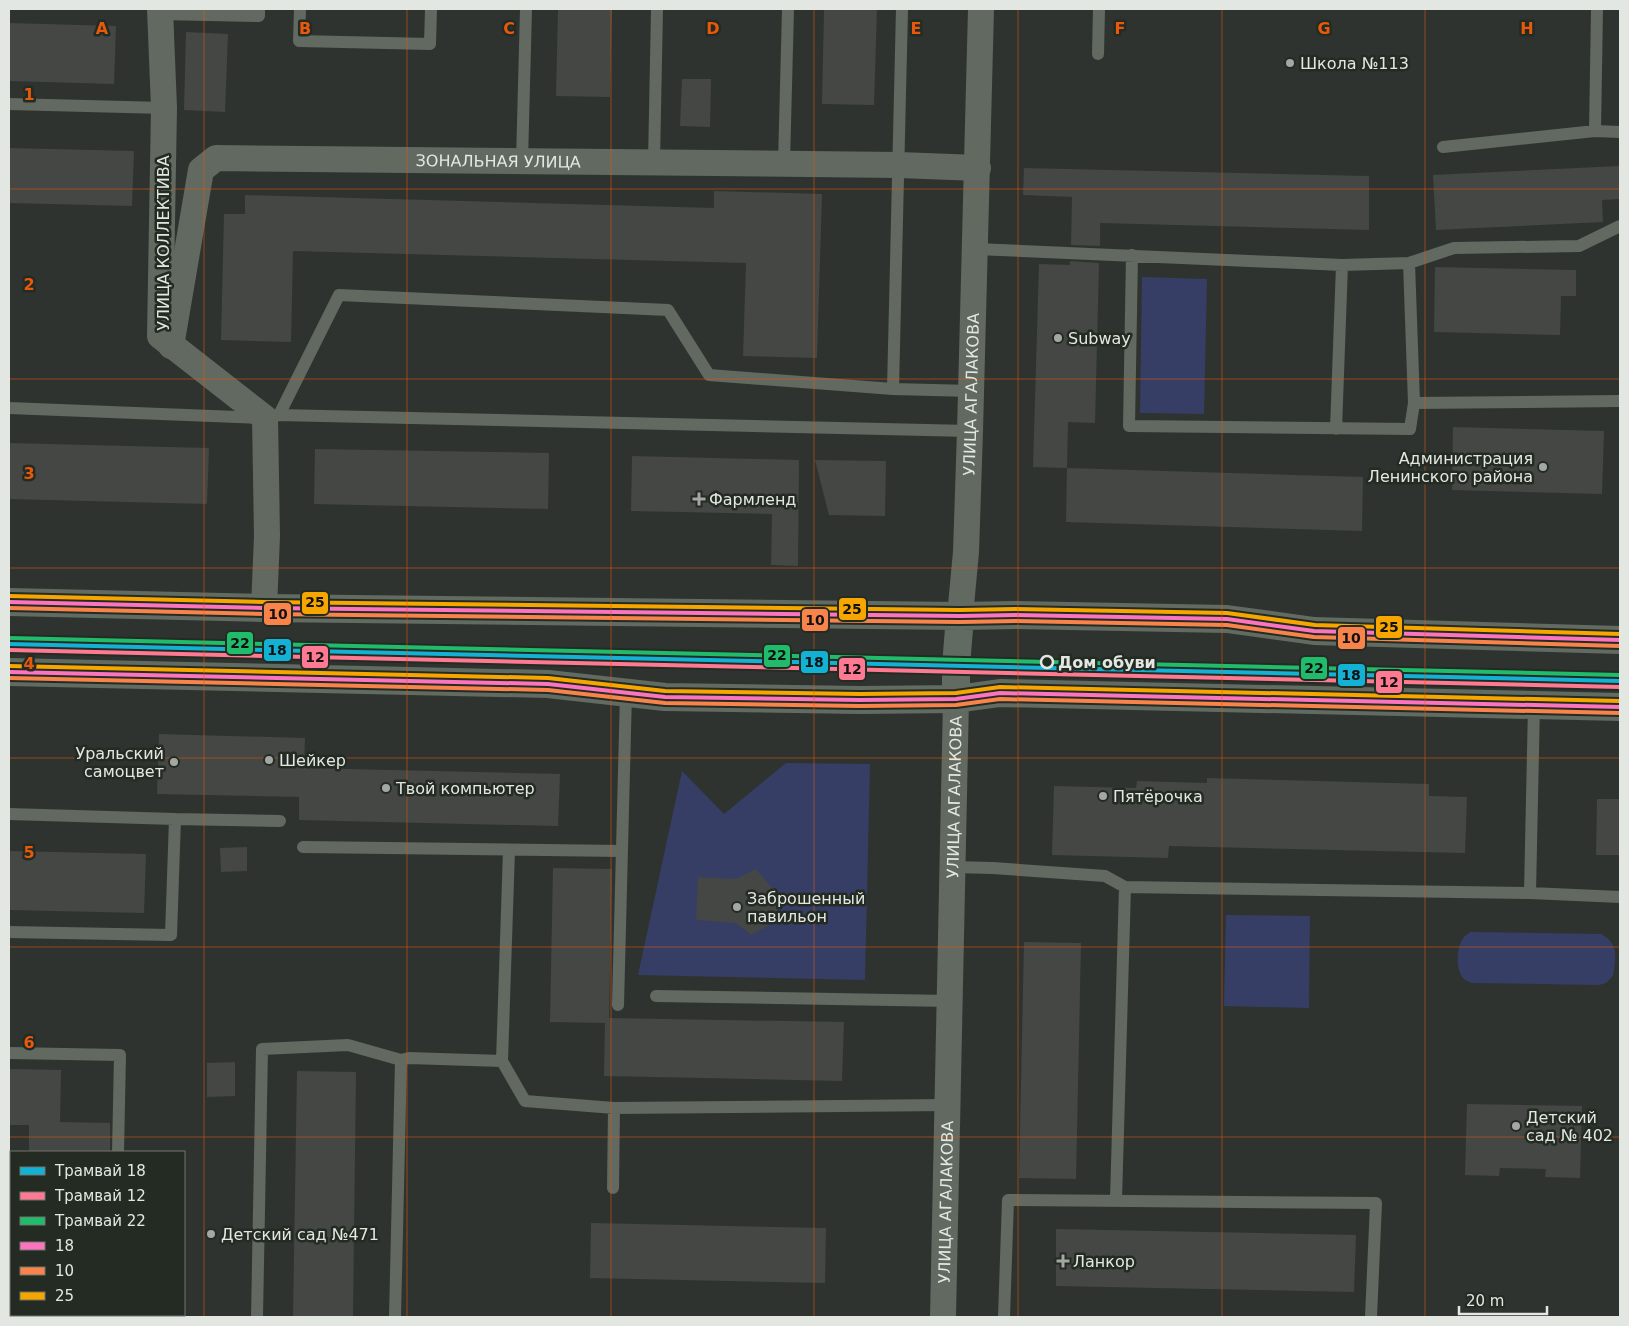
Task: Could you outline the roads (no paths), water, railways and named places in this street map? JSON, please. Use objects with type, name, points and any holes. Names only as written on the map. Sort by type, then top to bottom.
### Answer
[{"type":"main road","points":[[9,602],[264,608],[960,616],[1016,615],[1227,619],[1314,631],[1620,640]]},
{"type":"main road","name":"УЛИЦА АГАЛАКОВА","points":[[956,699],[956,666],[960,616]]},
{"type":"main road","points":[[9,672],[548,684],[675,697],[860,700],[956,699],[1000,694],[1620,707]]},
{"type":"street","name":"УЛИЦА АГАЛАКОВА","points":[[960,616],[966,552],[972,391],[980,9]]},
{"type":"street","name":"УЛИЦА КОЛЛЕКТИВА","points":[[160,11],[164,108],[160,336],[171,346],[272,416]]},
{"type":"street","name":"ЗОНАЛЬНАЯ УЛИЦА","points":[[171,346],[201,170],[216,158],[784,163],[978,168]]},
{"type":"street","points":[[264,608],[272,416]]},
{"type":"street","name":"УЛИЦА АГАЛАКОВА","points":[[943,1317],[956,699]]},
{"type":"lane","points":[[160,11],[259,16],[259,9]]},
{"type":"lane","points":[[300,9],[299,41],[430,44],[431,9]]},
{"type":"lane","points":[[522,161],[526,9]]},
{"type":"lane","points":[[654,162],[657,9]]},
{"type":"lane","points":[[784,163],[788,9]]},
{"type":"lane","points":[[893,389],[902,9]]},
{"type":"lane","points":[[1098,54],[1099,9]]},
{"type":"lane","points":[[1594,131],[1597,9]]},
{"type":"lane","points":[[9,104],[164,108]]},
{"type":"lane","points":[[1443,147],[1594,131],[1620,132]]},
{"type":"lane","points":[[976,249],[1342,264],[1409,263],[1454,248],[1579,246],[1620,226]]},
{"type":"lane","points":[[1132,255],[1129,426],[1410,429],[1414,403],[1409,263]]},
{"type":"lane","points":[[1336,429],[1342,264]]},
{"type":"lane","points":[[272,416],[339,295],[668,310],[709,375],[893,389],[972,391]]},
{"type":"lane","points":[[1414,403],[1620,401]]},
{"type":"lane","points":[[9,408],[272,416],[970,431]]},
{"type":"lane","points":[[618,1005],[626,693]]},
{"type":"lane","points":[[1530,893],[1534,705]]},
{"type":"lane","points":[[9,814],[175,820],[280,821]]},
{"type":"lane","points":[[9,932],[171,935],[175,820]]},
{"type":"lane","points":[[303,847],[621,851]]},
{"type":"lane","points":[[509,850],[502,1061],[525,1101],[614,1108],[948,1105]]},
{"type":"lane","points":[[952,868],[993,868],[1105,876],[1125,886],[1530,893],[1620,897]]},
{"type":"lane","points":[[1116,1200],[1125,886]]},
{"type":"lane","points":[[656,996],[950,1001]]},
{"type":"lane","points":[[257,1317],[262,1049],[348,1045],[400,1060],[408,1058],[502,1061]]},
{"type":"lane","points":[[9,1053],[120,1055],[118,1151]]},
{"type":"lane","points":[[395,1317],[400,1060]]},
{"type":"lane","points":[[613,1188],[614,1108]]},
{"type":"lane","points":[[1004,1317],[1008,1200],[1376,1203],[1371,1317]]},
{"type":"tram line","name":"22","points":[[9,638],[1620,675]]},
{"type":"tram line","name":"18","points":[[9,644],[1620,681]]},
{"type":"tram line","name":"12","points":[[9,650],[1620,687]]},
{"type":"place","name":"Школа №113","points":[[1290,63]]},
{"type":"place","name":"Subway","points":[[1058,338]]},
{"type":"place","name":"Администрация Ленинского района","points":[[1543,467]]},
{"type":"place","name":"Фармленд","points":[[699,499]]},
{"type":"place","name":"Дом обуви","points":[[1047,662]]},
{"type":"place","name":"Шейкер","points":[[269,760]]},
{"type":"place","name":"Уральский самоцвет","points":[[174,762]]},
{"type":"place","name":"Твой компьютер","points":[[386,788]]},
{"type":"place","name":"Пятёрочка","points":[[1103,796]]},
{"type":"place","name":"Заброшенный павильон","points":[[737,907]]},
{"type":"place","name":"Детский сад № 402","points":[[1516,1126]]},
{"type":"place","name":"Детский сад №471","points":[[211,1234]]},
{"type":"place","name":"Ланкор","points":[[1063,1261]]}]
